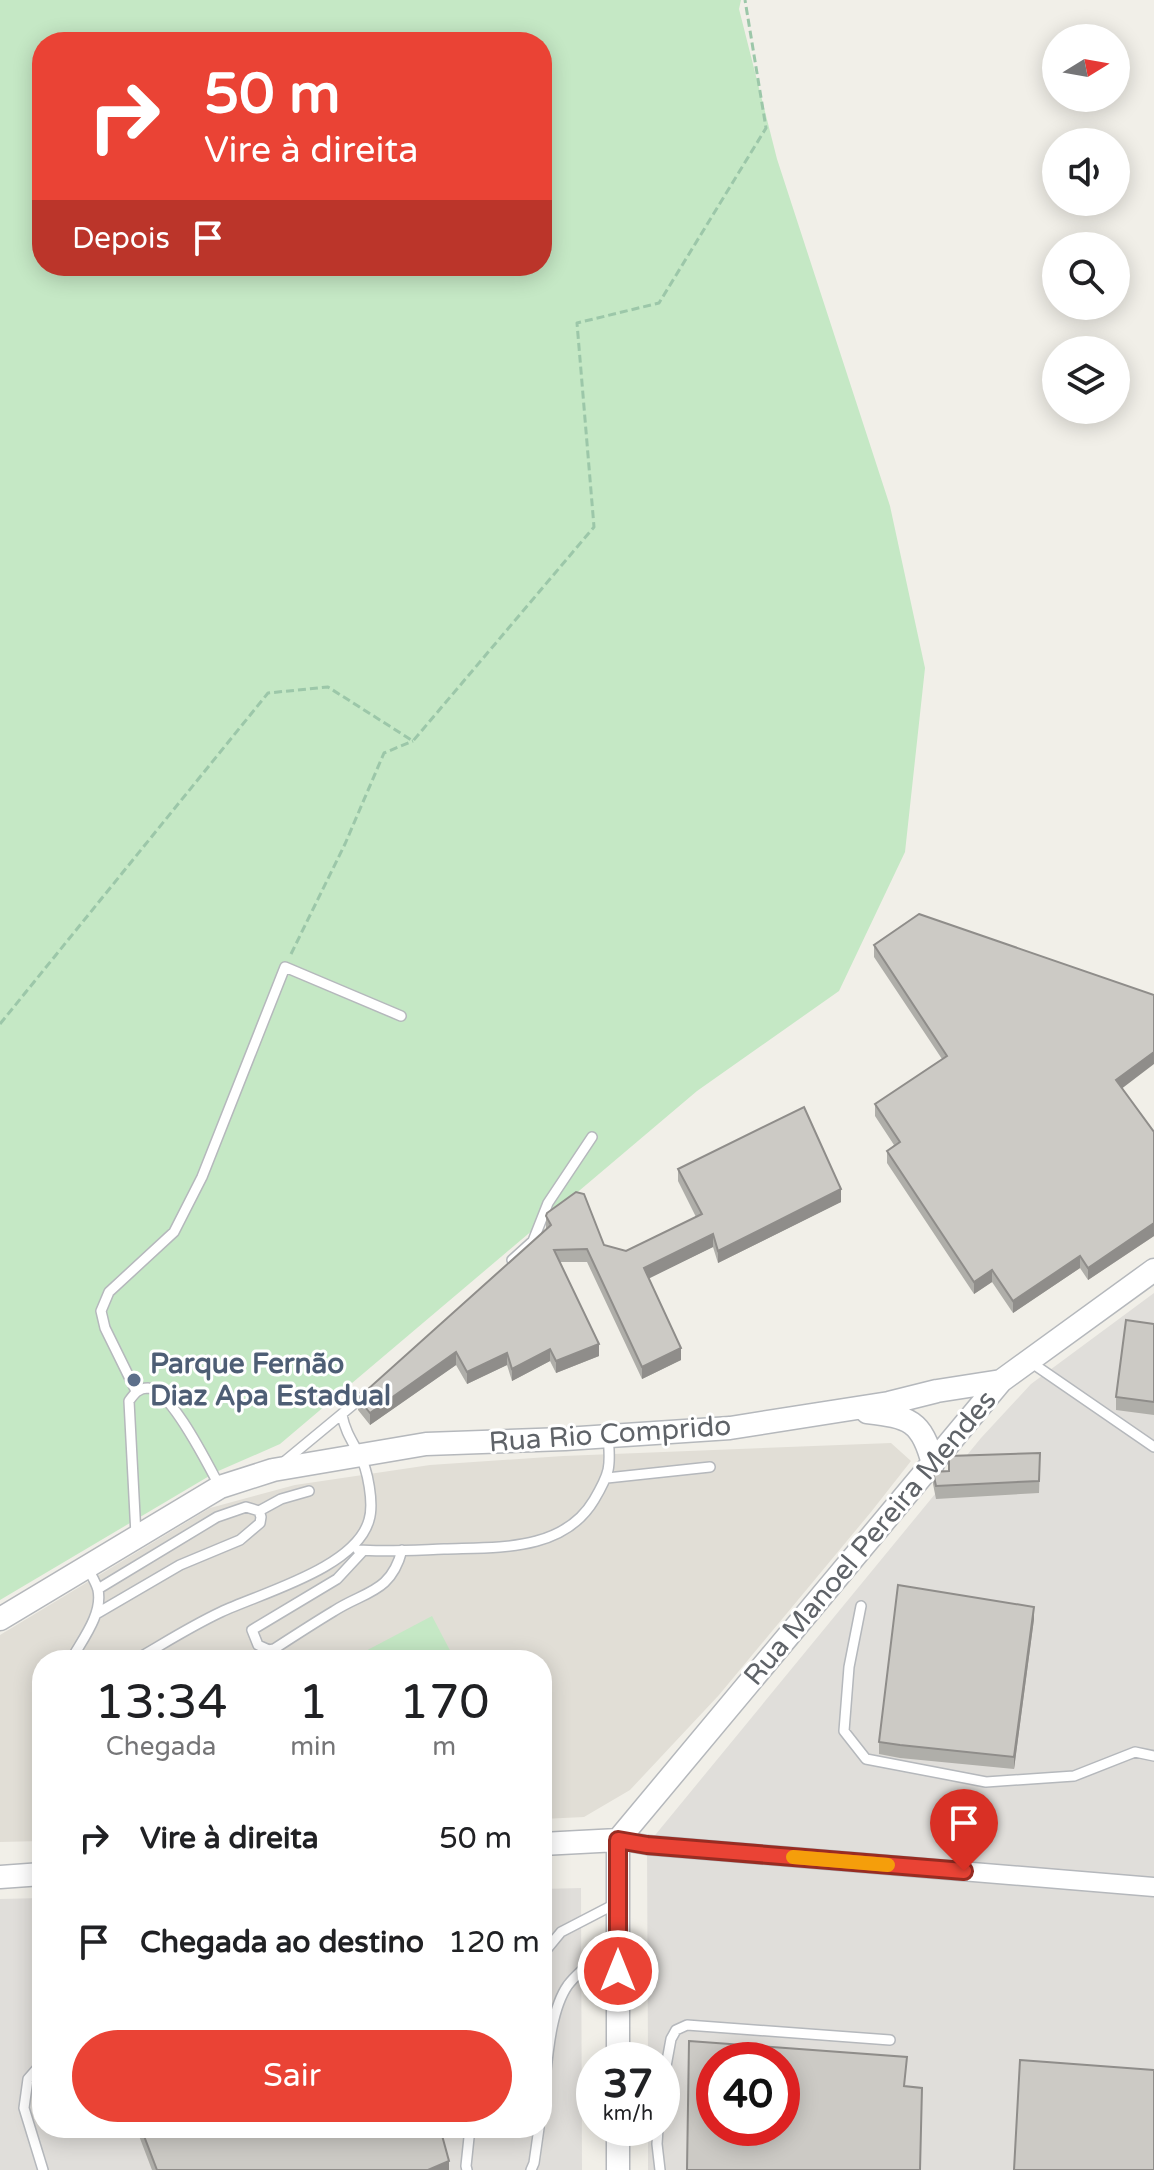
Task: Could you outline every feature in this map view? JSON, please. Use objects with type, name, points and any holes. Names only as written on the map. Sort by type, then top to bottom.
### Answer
[{"type":"street","name":"Rua Manoel Pereira Mendes","points":[[618,1840],[1001,1381],[1154,1270]]},
{"type":"street","name":"Rua Rio Comprido","points":[[0,1619],[220,1487],[273,1470],[426,1444],[730,1428],[889,1403],[937,1391],[1001,1381]]},
{"type":"street","points":[[847,1409],[907,1420],[922,1431],[933,1464]]},
{"type":"street","points":[[618,1840],[618,2042]]},
{"type":"street","points":[[552,1843],[618,1840],[1154,1887]]},
{"type":"street","points":[[0,1877],[32,1875]]},
{"type":"street","points":[[618,2146],[618,2170]]},
{"type":"lane","points":[[136,1391],[105,1328],[101,1311],[109,1292],[174,1232],[202,1177],[285,967],[401,1016]]},
{"type":"lane","points":[[501,1271],[533,1241],[548,1203],[592,1137]]},
{"type":"lane","points":[[1029,1361],[1154,1447]]},
{"type":"lane","points":[[136,1538],[129,1401],[136,1391],[146,1388],[157,1390],[182,1418],[220,1487]]},
{"type":"lane","points":[[273,1470],[369,1392]]},
{"type":"lane","points":[[153,1650],[221,1612],[320,1570],[360,1539],[369,1520],[370,1494],[360,1455],[349,1437],[342,1415]]},
{"type":"lane","points":[[349,1549],[510,1547],[546,1539],[567,1528],[588,1510],[607,1478],[611,1462],[608,1436]]},
{"type":"lane","points":[[607,1478],[710,1467]]},
{"type":"lane","points":[[98,1589],[217,1517],[246,1507],[259,1511],[281,1499],[309,1491]]},
{"type":"lane","points":[[96,1614],[180,1565],[240,1540],[260,1523],[259,1511]]},
{"type":"lane","points":[[363,1551],[337,1579],[252,1630],[258,1645],[274,1649],[338,1608],[378,1588],[392,1575],[402,1550]]},
{"type":"lane","points":[[76,1650],[96,1614],[99,1601],[98,1589],[87,1567]]},
{"type":"lane","points":[[861,1606],[849,1667],[844,1731],[866,1759],[986,1782],[1074,1776],[1135,1752],[1154,1756]]},
{"type":"lane","points":[[552,1943],[561,1932],[618,1903]]},
{"type":"lane","points":[[552,2032],[560,1998],[570,1982],[618,1941]]},
{"type":"lane","points":[[670,2042],[676,2030],[687,2025],[890,2040]]},
{"type":"lane","points":[[32,2074],[28,2079],[24,2108],[32,2134]]},
{"type":"lane","points":[[33,2138],[43,2170]]},
{"type":"lane","points":[[467,2170],[469,2138]]},
{"type":"lane","points":[[531,2170],[538,2138]]},
{"type":"lane","points":[[657,2146],[660,2170]]},
{"type":"path","points":[[285,967],[345,844],[384,753],[413,741],[594,527],[577,323],[659,303],[766,128],[745,0]]},
{"type":"path","points":[[0,1024],[268,693],[328,687],[413,741]]},
{"type":"shaded area","points":[[1154,1293],[1154,2170],[648,2170],[648,2146],[680,2146],[680,2042],[648,2042],[647,1845],[981,1438],[1031,1384]]},
{"type":"shaded area","points":[[891,1443],[911,1461],[719,1695],[630,1790],[584,1817],[552,1819],[552,1650],[32,1650],[32,1841],[0,1842],[0,1635],[210,1508],[295,1485],[430,1465],[563,1456]]},
{"type":"shaded area","points":[[581,1888],[582,2042],[576,2042],[576,2146],[582,2146],[582,2170],[0,2170],[0,1899],[32,1898],[32,2138],[552,2138],[552,1889]]},
{"type":"green space","points":[[0,0],[741,0],[739,9],[777,159],[890,506],[925,668],[905,852],[839,991],[697,1091],[280,1444],[216,1472],[0,1600]]},
{"type":"green space","points":[[432,1616],[450,1650],[367,1650]]},
{"type":"building","points":[[919,914],[1154,995],[1154,1052],[1116,1080],[1154,1132],[1154,1223],[1088,1268],[1080,1256],[1013,1301],[992,1270],[974,1282],[887,1151],[900,1142],[875,1104],[947,1056],[874,945]]},
{"type":"building","points":[[804,1107],[841,1189],[718,1251],[713,1234],[644,1268],[681,1348],[642,1367],[587,1249],[554,1250],[599,1344],[556,1361],[550,1349],[512,1369],[507,1353],[467,1372],[456,1352],[370,1413],[358,1398],[551,1225],[547,1213],[576,1192],[584,1194],[604,1245],[626,1251],[702,1214],[678,1169]]},
{"type":"building","points":[[1126,1320],[1154,1324],[1154,1402],[1116,1397]]},
{"type":"building","points":[[1040,1453],[1039,1481],[936,1486],[933,1472],[949,1471],[949,1456]]},
{"type":"building","points":[[898,1585],[1034,1607],[1014,1757],[879,1742]]},
{"type":"building","points":[[689,2041],[703,2042],[696,2042],[696,2146],[800,2146],[800,2049],[907,2057],[904,2086],[922,2088],[920,2170],[687,2170]]},
{"type":"building","points":[[1020,2060],[1154,2070],[1154,2170],[1014,2170]]},
{"type":"building","points":[[145,2138],[443,2138],[449,2161],[428,2170],[157,2170]]},
{"type":"slow traffic","points":[[793,1857],[888,1865]]},
{"type":"place","name":"Parque Fernão Diaz Apa Estadual","points":[[134,1380]]},
{"type":"route","points":[[618,1971],[618,1840],[964,1871]]}]
